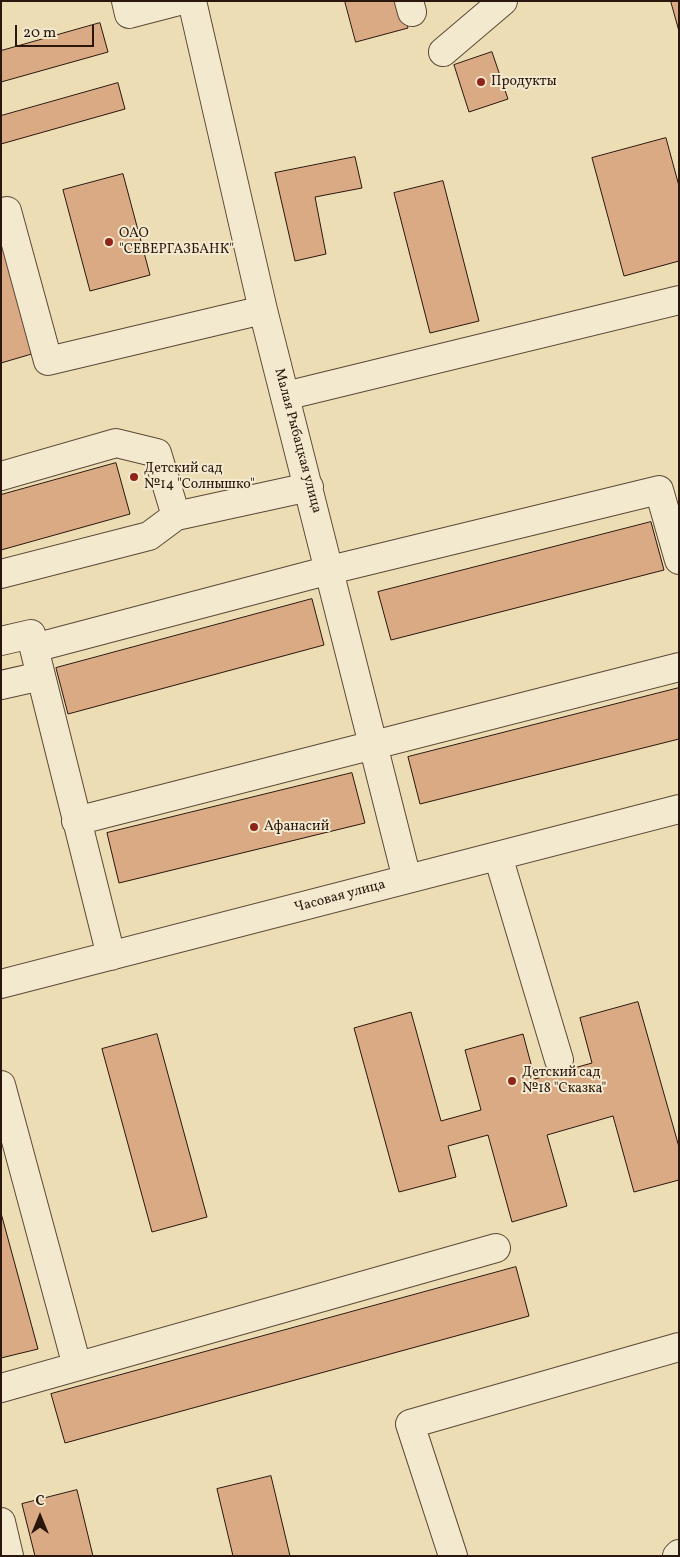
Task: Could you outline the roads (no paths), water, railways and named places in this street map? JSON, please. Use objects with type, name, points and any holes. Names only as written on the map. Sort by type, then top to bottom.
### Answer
[{"type":"street","points":[[126,1],[130,14],[179,1]]},
{"type":"street","name":"Малая Рыбацкая улица","points":[[192,1],[263,310],[407,879]]},
{"type":"street","points":[[443,52],[503,1]]},
{"type":"street","points":[[7,212],[48,361],[263,310]]},
{"type":"street","points":[[285,396],[679,300]]},
{"type":"street","points":[[1,476],[116,443],[157,453],[176,516]]},
{"type":"street","points":[[1,574],[149,536],[176,516],[309,487]]},
{"type":"street","points":[[34,648],[330,570],[659,490],[674,520],[679,560]]},
{"type":"street","points":[[1,641],[31,634],[111,956]]},
{"type":"street","points":[[76,821],[679,667]]},
{"type":"street","points":[[1,685],[40,676]]},
{"type":"street","name":"Часовая улица","points":[[1,984],[679,809]]},
{"type":"street","points":[[498,856],[559,1060]]},
{"type":"street","points":[[1,1085],[77,1366]]},
{"type":"street","points":[[1,1388],[496,1248]]},
{"type":"street","points":[[453,1556],[410,1424],[679,1347]]},
{"type":"street","points":[[1,1522],[9,1556]]},
{"type":"place","name":"Продукты","points":[[481,82]]},
{"type":"place","name":"ОАО \"СЕВЕРГАЗБАНК\"","points":[[109,242]]},
{"type":"place","name":"Детский сад №14 \"Солнышко\"","points":[[134,477]]},
{"type":"place","name":"Афанасий","points":[[254,827]]},
{"type":"place","name":"Детский сад №18 \"Сказка\"","points":[[512,1081]]}]
